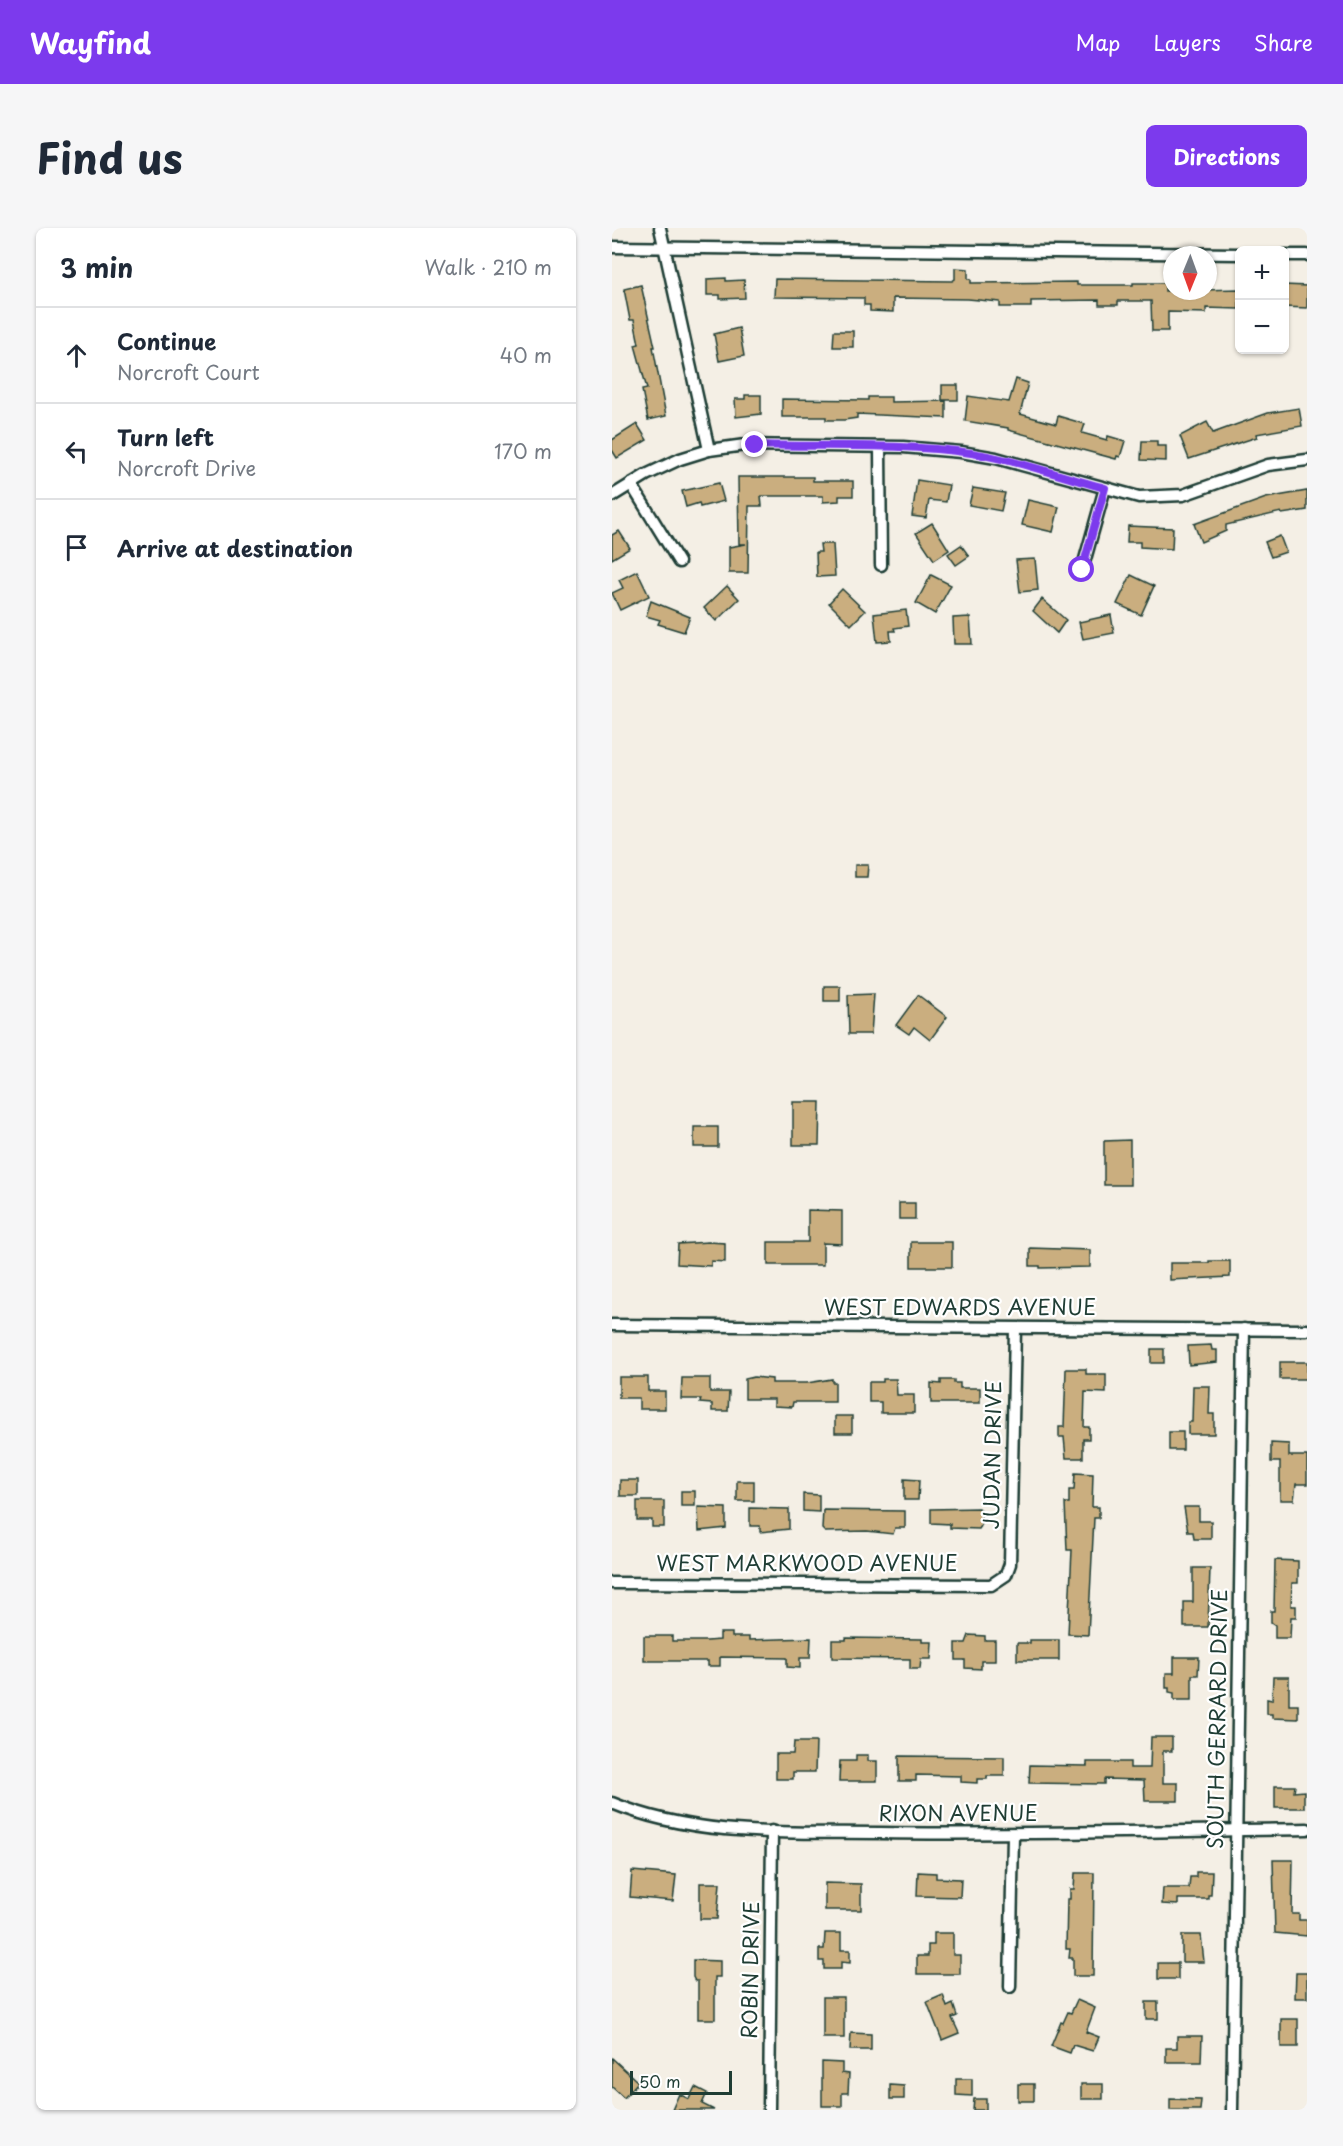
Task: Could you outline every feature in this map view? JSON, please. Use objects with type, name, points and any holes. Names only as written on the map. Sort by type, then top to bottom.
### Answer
[{"type":"street","points":[[660,228],[709,450]]},
{"type":"street","points":[[612,247],[1235,254]]},
{"type":"street","points":[[1289,255],[1307,255]]},
{"type":"street","points":[[612,496],[663,466],[709,450],[745,446],[880,447],[972,453],[1139,497],[1184,495],[1268,465],[1307,460]]},
{"type":"street","points":[[880,447],[881,565]]},
{"type":"street","points":[[631,484],[679,562]]},
{"type":"street","points":[[1082,570],[1105,488]]},
{"type":"street","name":"WEST EDWARDS AVENUE","points":[[612,1325],[1307,1330]]},
{"type":"street","name":"JUDAN DRIVE","points":[[1001,1580],[1010,1564],[1016,1329]]},
{"type":"street","name":"SOUTH GERRARD DRIVE","points":[[1232,2110],[1244,1329]]},
{"type":"street","name":"WEST MARKWOOD AVENUE","points":[[612,1582],[991,1585],[1001,1580]]},
{"type":"street","name":"RIXON AVENUE","points":[[612,1803],[645,1815],[689,1826],[772,1831],[1013,1834],[1307,1829]]},
{"type":"street","name":"ROBIN DRIVE","points":[[769,2110],[772,1831]]},
{"type":"street","points":[[1010,1987],[1013,1834]]},
{"type":"building","points":[[955,268],[968,269],[968,279],[971,279],[971,283],[1077,282],[1077,285],[1133,285],[1133,283],[1163,283],[1163,300],[1217,300],[1217,290],[1235,289],[1235,309],[1206,308],[1206,313],[1168,312],[1168,331],[1152,331],[1151,301],[1118,301],[1118,305],[1099,305],[1099,300],[1031,301],[1031,307],[1000,307],[1000,302],[968,299],[893,298],[893,312],[870,311],[870,305],[864,305],[864,298],[774,297],[775,279],[952,281],[955,279]]},
{"type":"building","points":[[726,278],[726,281],[744,280],[745,298],[720,299],[720,295],[707,295],[707,279]]},
{"type":"building","points":[[641,285],[655,347],[653,347],[666,416],[648,420],[642,390],[647,389],[635,345],[639,344],[634,320],[630,320],[624,289]]},
{"type":"building","points":[[1289,285],[1307,286],[1307,308],[1289,307]]},
{"type":"building","points":[[739,328],[744,356],[719,361],[714,334]]},
{"type":"building","points":[[834,331],[853,331],[853,347],[833,347]]},
{"type":"building","points":[[1016,379],[1028,383],[1020,414],[1056,424],[1058,416],[1085,424],[1082,433],[1107,440],[1108,436],[1125,441],[1120,457],[1117,456],[1116,459],[1008,430],[1008,428],[965,421],[968,396],[1009,402]]},
{"type":"building","points":[[942,385],[958,385],[958,400],[942,400]]},
{"type":"building","points":[[745,395],[761,395],[761,414],[736,417],[735,399],[745,399]]},
{"type":"building","points":[[868,397],[891,397],[891,402],[946,401],[946,418],[857,414],[857,418],[844,420],[826,420],[826,417],[782,417],[782,399],[868,400]]},
{"type":"building","points":[[1299,408],[1302,426],[1256,434],[1257,437],[1189,459],[1180,436],[1207,422],[1213,433],[1268,413]]},
{"type":"building","points":[[637,424],[647,440],[617,458],[612,450],[612,440]]},
{"type":"building","points":[[1142,441],[1157,441],[1157,446],[1166,446],[1166,461],[1141,460]]},
{"type":"building","points":[[738,477],[813,477],[813,481],[853,481],[853,496],[839,496],[839,501],[823,502],[823,496],[761,496],[762,506],[749,506],[748,573],[729,573],[729,547],[746,544],[739,544]]},
{"type":"building","points":[[917,480],[949,485],[946,502],[929,500],[926,518],[912,516]]},
{"type":"building","points":[[719,483],[724,501],[700,507],[699,503],[686,507],[682,491]]},
{"type":"building","points":[[973,488],[1005,493],[1001,511],[969,505]]},
{"type":"building","points":[[1307,491],[1307,510],[1282,514],[1281,512],[1226,525],[1226,531],[1201,542],[1194,524],[1266,498]]},
{"type":"building","points":[[1028,500],[1059,507],[1053,532],[1022,525]]},
{"type":"building","points":[[932,523],[949,550],[934,560],[916,533]]},
{"type":"building","points":[[1128,526],[1173,528],[1172,549],[1140,547],[1140,542],[1127,542]]},
{"type":"building","points":[[619,531],[630,548],[612,559],[612,535]]},
{"type":"building","points":[[1280,536],[1286,552],[1271,557],[1265,542]]},
{"type":"building","points":[[820,544],[833,544],[835,576],[817,577],[816,552],[821,552]]},
{"type":"building","points":[[961,545],[969,556],[956,565],[948,554]]},
{"type":"building","points":[[1035,559],[1038,590],[1020,592],[1016,560]]},
{"type":"building","points":[[637,571],[649,596],[620,610],[612,593],[623,588],[619,580]]},
{"type":"building","points":[[931,575],[951,585],[935,614],[916,603]]},
{"type":"building","points":[[1131,575],[1154,586],[1141,615],[1117,604]]},
{"type":"building","points":[[727,586],[739,599],[716,621],[704,608]]},
{"type":"building","points":[[842,589],[865,611],[851,625],[829,603]]},
{"type":"building","points":[[1042,599],[1066,620],[1057,633],[1033,611]]},
{"type":"building","points":[[651,601],[690,617],[684,632],[658,624],[660,620],[646,616]]},
{"type":"building","points":[[906,610],[908,626],[894,628],[895,631],[890,631],[891,641],[877,642],[874,614]]},
{"type":"building","points":[[1111,615],[1114,633],[1083,639],[1079,622]]},
{"type":"building","points":[[970,617],[972,644],[954,644],[953,618]]},
{"type":"building","points":[[855,865],[868,865],[867,877],[855,877]]},
{"type":"building","points":[[824,986],[840,986],[840,1001],[824,1001]]},
{"type":"building","points":[[874,994],[871,1034],[849,1034],[848,995]]},
{"type":"building","points":[[918,995],[947,1017],[930,1040],[914,1027],[909,1034],[896,1025]]},
{"type":"building","points":[[793,1102],[820,1102],[819,1145],[793,1145]]},
{"type":"building","points":[[694,1127],[718,1127],[718,1147],[694,1147]]},
{"type":"building","points":[[1130,1140],[1130,1185],[1104,1185],[1104,1141]]},
{"type":"building","points":[[899,1203],[915,1203],[915,1219],[899,1219]]},
{"type":"building","points":[[808,1210],[842,1211],[842,1244],[823,1243],[823,1265],[768,1265],[768,1242],[808,1242]]},
{"type":"building","points":[[911,1242],[952,1242],[952,1267],[911,1267]]},
{"type":"building","points":[[725,1243],[725,1262],[711,1261],[711,1266],[677,1264],[678,1244]]},
{"type":"building","points":[[1030,1248],[1090,1250],[1090,1267],[1040,1268],[1040,1266],[1030,1266]]},
{"type":"building","points":[[1209,1261],[1230,1261],[1230,1277],[1170,1280],[1170,1263],[1209,1263]]},
{"type":"building","points":[[1211,1345],[1212,1350],[1217,1350],[1217,1362],[1189,1365],[1188,1346]]},
{"type":"building","points":[[1151,1349],[1164,1349],[1164,1363],[1151,1363]]},
{"type":"building","points":[[1280,1362],[1307,1362],[1307,1379],[1280,1379]]},
{"type":"building","points":[[1066,1369],[1086,1369],[1086,1374],[1106,1374],[1106,1393],[1085,1392],[1084,1427],[1089,1427],[1089,1439],[1083,1439],[1083,1458],[1066,1458],[1064,1437],[1059,1437],[1059,1427],[1064,1427]]},
{"type":"building","points":[[619,1377],[648,1377],[648,1391],[665,1391],[665,1409],[639,1409],[639,1398],[619,1398]]},
{"type":"building","points":[[754,1377],[772,1379],[772,1383],[807,1383],[832,1379],[832,1382],[835,1382],[835,1402],[793,1402],[792,1407],[774,1406],[774,1399],[745,1399],[745,1379]]},
{"type":"building","points":[[682,1378],[710,1378],[710,1392],[729,1392],[728,1411],[712,1411],[712,1404],[700,1403],[701,1399],[681,1399]]},
{"type":"building","points":[[883,1379],[896,1379],[897,1395],[914,1395],[914,1413],[881,1413],[881,1402],[869,1402],[869,1382],[883,1382]]},
{"type":"building","points":[[941,1380],[954,1380],[954,1383],[960,1383],[960,1388],[980,1388],[980,1403],[931,1403],[931,1383],[941,1384]]},
{"type":"building","points":[[1193,1386],[1210,1386],[1209,1414],[1214,1414],[1214,1434],[1188,1434],[1188,1422],[1192,1422]]},
{"type":"building","points":[[835,1416],[852,1416],[852,1433],[835,1433]]},
{"type":"building","points":[[1169,1432],[1183,1432],[1183,1450],[1169,1450]]},
{"type":"building","points":[[1271,1443],[1289,1444],[1289,1456],[1307,1456],[1307,1484],[1296,1484],[1294,1500],[1280,1500],[1280,1462],[1271,1462]]},
{"type":"building","points":[[1075,1473],[1093,1474],[1092,1507],[1099,1507],[1099,1518],[1094,1518],[1088,1635],[1068,1634],[1072,1550],[1067,1550],[1065,1503],[1069,1503],[1069,1490],[1074,1490]]},
{"type":"building","points":[[904,1479],[919,1480],[918,1500],[904,1500]]},
{"type":"building","points":[[620,1480],[638,1480],[638,1496],[620,1496]]},
{"type":"building","points":[[737,1481],[754,1481],[754,1501],[737,1501]]},
{"type":"building","points":[[681,1491],[695,1491],[695,1506],[681,1506]]},
{"type":"building","points":[[803,1494],[819,1495],[819,1512],[803,1511]]},
{"type":"building","points":[[637,1501],[664,1501],[664,1527],[652,1527],[652,1520],[637,1520]]},
{"type":"building","points":[[698,1507],[726,1508],[726,1528],[699,1531]]},
{"type":"building","points":[[1184,1507],[1199,1507],[1199,1521],[1211,1521],[1211,1539],[1194,1539],[1193,1532],[1188,1532]]},
{"type":"building","points":[[750,1508],[789,1509],[789,1529],[760,1532],[760,1526],[750,1526]]},
{"type":"building","points":[[979,1508],[981,1526],[979,1529],[950,1528],[950,1524],[931,1523],[931,1509]]},
{"type":"building","points":[[823,1510],[905,1511],[905,1528],[895,1528],[893,1534],[867,1531],[825,1532],[822,1529]]},
{"type":"building","points":[[1275,1560],[1298,1561],[1298,1583],[1292,1583],[1291,1606],[1296,1606],[1296,1617],[1291,1617],[1290,1638],[1275,1638],[1275,1625],[1271,1622],[1271,1611],[1274,1611]]},
{"type":"building","points":[[1193,1568],[1210,1568],[1208,1627],[1184,1627],[1184,1602],[1193,1602]]},
{"type":"building","points":[[720,1633],[732,1633],[732,1637],[749,1637],[749,1640],[811,1638],[810,1658],[800,1658],[800,1668],[787,1667],[787,1658],[720,1657],[720,1666],[708,1666],[708,1661],[644,1661],[644,1636],[672,1636],[672,1641],[707,1641],[720,1640]]},
{"type":"building","points":[[969,1635],[985,1636],[985,1640],[995,1640],[995,1661],[981,1661],[981,1669],[965,1668],[965,1660],[956,1660],[956,1643],[966,1643]]},
{"type":"building","points":[[846,1638],[922,1639],[922,1642],[932,1642],[931,1659],[921,1659],[920,1669],[910,1669],[910,1659],[832,1658],[832,1640],[846,1640]]},
{"type":"building","points":[[1030,1640],[1059,1640],[1059,1660],[1017,1660],[1017,1643],[1030,1643]]},
{"type":"building","points":[[1174,1657],[1199,1657],[1198,1675],[1192,1675],[1192,1700],[1174,1700],[1174,1693],[1169,1692],[1169,1688],[1166,1688],[1166,1673],[1174,1673]]},
{"type":"building","points":[[1273,1677],[1289,1677],[1289,1705],[1298,1705],[1298,1719],[1272,1718],[1272,1714],[1267,1714],[1267,1699],[1272,1700]]},
{"type":"building","points":[[1151,1737],[1172,1737],[1172,1751],[1163,1751],[1163,1783],[1178,1783],[1178,1801],[1145,1801],[1144,1780],[1104,1779],[1104,1784],[1029,1783],[1030,1765],[1087,1766],[1087,1762],[1130,1762],[1130,1768],[1150,1768]]},
{"type":"building","points":[[794,1742],[816,1742],[815,1772],[793,1772],[793,1779],[776,1779],[776,1754],[793,1754]]},
{"type":"building","points":[[856,1755],[868,1755],[868,1761],[877,1761],[877,1781],[839,1781],[840,1761],[856,1761]]},
{"type":"building","points":[[899,1756],[1004,1757],[1004,1776],[987,1776],[987,1779],[977,1779],[977,1783],[961,1782],[961,1776],[916,1775],[916,1781],[899,1781]]},
{"type":"building","points":[[1275,1786],[1295,1786],[1294,1792],[1304,1791],[1304,1808],[1275,1808]]},
{"type":"building","points":[[1273,1860],[1293,1860],[1292,1914],[1299,1914],[1299,1920],[1307,1920],[1307,1936],[1275,1933]]},
{"type":"building","points":[[632,1871],[676,1875],[673,1901],[630,1897]]},
{"type":"building","points":[[918,1872],[936,1873],[936,1878],[961,1879],[960,1897],[917,1896]]},
{"type":"building","points":[[1196,1872],[1212,1872],[1211,1895],[1208,1895],[1208,1899],[1178,1899],[1178,1905],[1162,1904],[1163,1888],[1189,1888],[1190,1877],[1196,1877]]},
{"type":"building","points":[[1075,1873],[1094,1873],[1093,1976],[1073,1976],[1073,1958],[1069,1958],[1070,1949],[1066,1949],[1067,1899],[1070,1899],[1070,1889],[1074,1889]]},
{"type":"building","points":[[700,1883],[720,1883],[717,1919],[700,1919]]},
{"type":"building","points":[[825,1883],[861,1884],[861,1910],[825,1910]]},
{"type":"building","points":[[825,1933],[841,1933],[841,1950],[850,1950],[850,1963],[841,1962],[841,1969],[824,1969],[824,1961],[819,1961],[819,1949],[824,1949]]},
{"type":"building","points":[[934,1933],[953,1933],[953,1955],[960,1955],[960,1974],[917,1974],[917,1956],[928,1956],[928,1945],[934,1945]]},
{"type":"building","points":[[1182,1935],[1201,1935],[1204,1962],[1182,1962]]},
{"type":"building","points":[[693,1960],[720,1961],[720,1977],[715,1977],[715,2019],[698,2019],[698,1981],[695,1981],[693,1977]]},
{"type":"building","points":[[1158,1963],[1178,1963],[1178,1979],[1158,1979]]},
{"type":"building","points":[[1296,1973],[1307,1973],[1307,1998],[1295,1998]]},
{"type":"building","points":[[943,1995],[947,2007],[953,2004],[957,2016],[952,2018],[959,2033],[942,2040],[927,2002]]},
{"type":"building","points":[[823,1997],[844,1997],[844,2038],[823,2038]]},
{"type":"building","points":[[1077,2000],[1095,2008],[1086,2032],[1099,2037],[1093,2051],[1073,2045],[1070,2053],[1051,2046],[1061,2022],[1063,2023],[1068,2012],[1071,2013]]},
{"type":"building","points":[[1146,2002],[1158,2002],[1158,2019],[1146,2019]]},
{"type":"building","points":[[1281,2019],[1298,2019],[1298,2047],[1281,2047]]},
{"type":"building","points":[[851,2033],[871,2034],[871,2050],[850,2050]]},
{"type":"building","points":[[1177,2036],[1202,2036],[1201,2062],[1166,2062],[1166,2048],[1177,2048]]},
{"type":"building","points":[[612,2058],[638,2082],[624,2098],[612,2087]]},
{"type":"building","points":[[822,2062],[842,2063],[842,2073],[849,2074],[848,2093],[842,2093],[842,2106],[822,2106]]},
{"type":"building","points":[[956,2079],[972,2079],[972,2096],[956,2095]]},
{"type":"building","points":[[1018,2084],[1034,2084],[1034,2101],[1018,2101]]},
{"type":"building","points":[[1081,2084],[1103,2084],[1103,2099],[1081,2099]]},
{"type":"building","points":[[890,2085],[904,2086],[904,2099],[890,2099]]},
{"type":"building","points":[[695,2087],[707,2093],[702,2104],[714,2110],[672,2110],[679,2094],[689,2099]]},
{"type":"building","points":[[974,2099],[986,2099],[986,2110],[973,2110]]},
{"type":"building","points":[[1170,2099],[1201,2100],[1200,2110],[1170,2110]]},
{"type":"route","points":[[755,445],[903,447],[972,453],[1105,488],[1082,570]]}]
